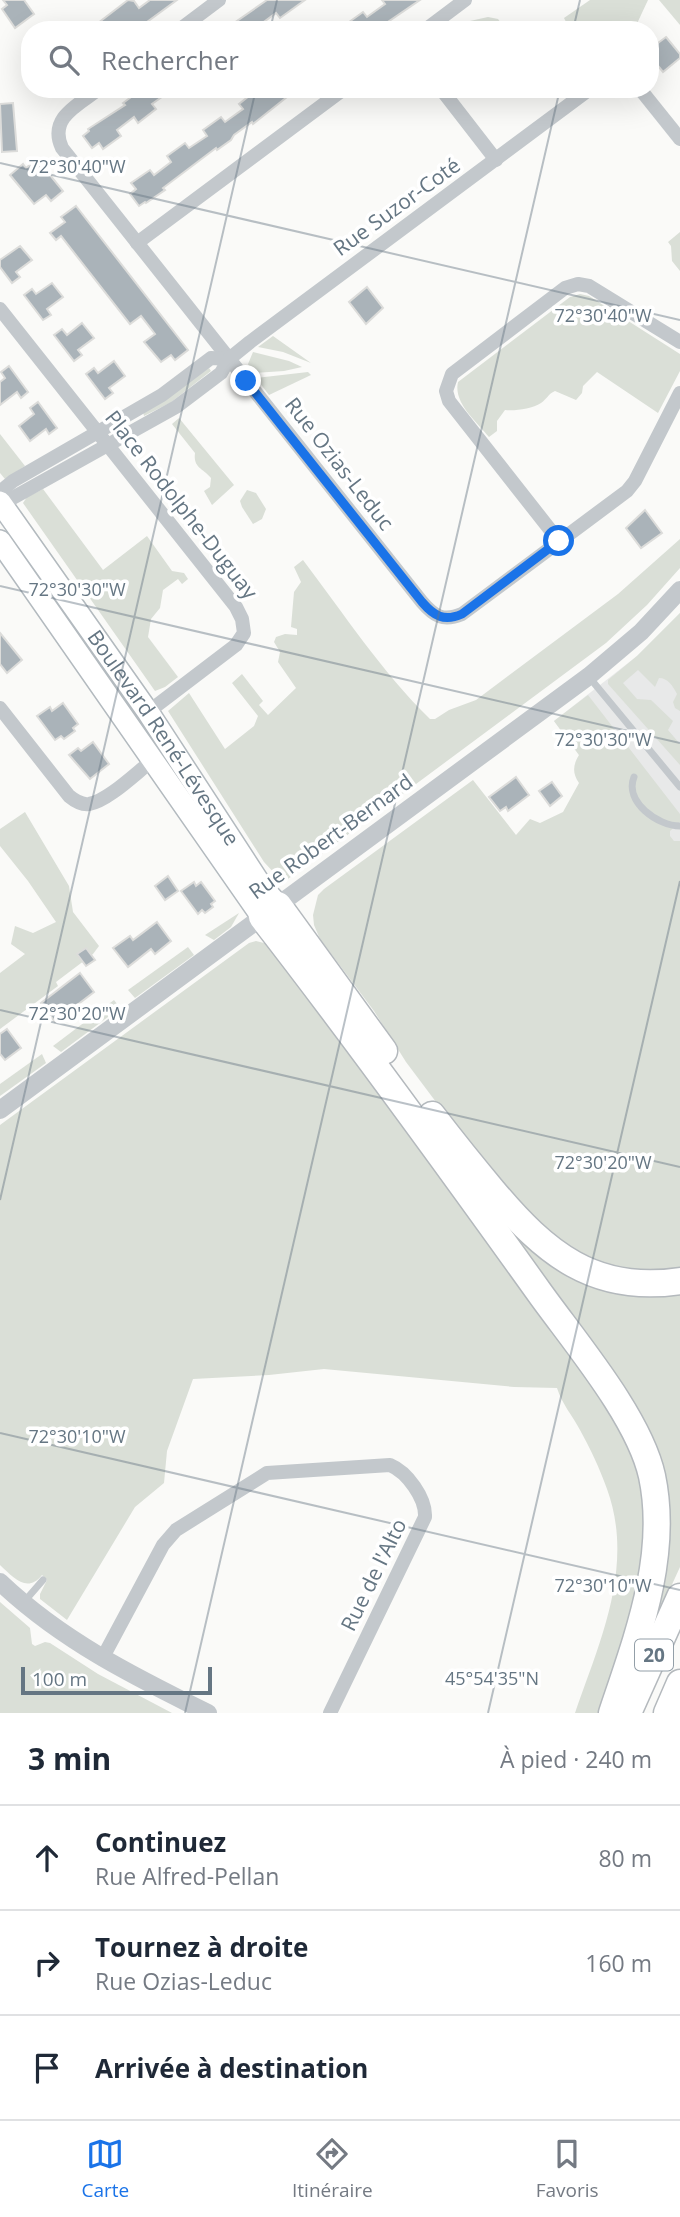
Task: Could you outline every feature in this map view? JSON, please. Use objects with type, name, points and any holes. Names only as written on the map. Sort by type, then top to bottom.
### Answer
[{"type":"highway","points":[[270,911],[449,1137],[531,1234],[562,1259],[600,1277],[639,1284],[680,1281]]},
{"type":"highway","points":[[270,911],[422,1130],[576,1342],[629,1420],[644,1451],[655,1501],[653,1565],[642,1618],[612,1713]]},
{"type":"highway","name":"20","points":[[628,1713],[680,1597]]},
{"type":"highway","name":"20","points":[[667,1713],[680,1683]]},
{"type":"main road","name":"Boulevard René-Lévesque","points":[[0,501],[148,712],[262,887],[270,911]]},
{"type":"main road","name":"Boulevard René-Lévesque","points":[[0,541],[153,760],[270,911]]},
{"type":"street","points":[[191,21],[219,0]]},
{"type":"street","points":[[437,21],[465,0]]},
{"type":"street","name":"Rue Ozias-Leduc","points":[[87,98],[60,122],[58,130],[62,148],[432,613],[444,618],[462,614],[559,541]]},
{"type":"street","points":[[137,243],[332,98]]},
{"type":"street","points":[[448,98],[496,160]]},
{"type":"street","name":"Rue Suzor-Coté","points":[[0,501],[13,481],[97,433],[176,407],[221,373],[229,359],[578,98]]},
{"type":"street","points":[[647,98],[680,139]]},
{"type":"street","points":[[680,342],[596,290],[578,284],[565,288],[452,374],[446,391],[449,401],[559,541],[631,486],[680,393]]},
{"type":"street","name":"Place Rodolphe-Duguay","points":[[0,309],[236,607],[244,626],[244,633],[236,645],[148,712]]},
{"type":"street","name":"Rue Suzor-Coté","points":[[0,501],[108,446],[138,419]]},
{"type":"street","points":[[58,455],[65,469]]},
{"type":"street","name":"Rue Robert-Bernard","points":[[0,1110],[589,676],[640,632],[680,590]]},
{"type":"street","points":[[0,708],[69,796],[80,803],[102,799],[153,760]]},
{"type":"street","name":"Rue de l'Alto","points":[[102,1658],[163,1545],[176,1530],[267,1473],[390,1465],[407,1478],[425,1506],[425,1517],[330,1713]]},
{"type":"street","points":[[0,1582],[64,1635],[102,1658],[208,1713]]},
{"type":"lane","points":[[589,676],[680,788]]},
{"type":"lane","points":[[634,777],[634,796],[645,811],[657,821],[680,826]]},
{"type":"lane","points":[[23,1603],[43,1580]]},
{"type":"shaded area","points":[[590,0],[648,0],[638,21],[566,21],[564,18]]},
{"type":"shaded area","points":[[659,0],[680,0],[680,25]]},
{"type":"shaded area","points":[[488,17],[499,21],[470,21]]},
{"type":"shaded area","points":[[680,232],[680,271],[672,261],[671,246],[668,242]]},
{"type":"shaded area","points":[[580,294],[589,296],[680,354],[680,371],[658,413],[597,372],[583,386],[582,393],[576,400],[555,391],[533,407],[505,410],[497,421],[497,431],[489,437],[462,405],[457,390],[458,382],[570,297]]},
{"type":"shaded area","points":[[273,336],[311,363],[283,352],[258,347]]},
{"type":"shaded area","points":[[253,352],[302,367],[252,373],[248,364]]},
{"type":"shaded area","points":[[209,368],[211,371],[170,403],[144,416],[143,412]]},
{"type":"shaded area","points":[[308,372],[311,375],[269,395],[256,378]]},
{"type":"shaded area","points":[[179,418],[234,485],[212,505],[204,491],[210,487],[211,478],[197,465],[195,453],[172,424]]},
{"type":"shaded area","points":[[0,434],[25,466],[5,479],[0,473]]},
{"type":"shaded area","points":[[43,489],[103,570],[147,536],[172,571],[184,573],[188,579],[182,584],[178,579],[163,590],[160,608],[151,619],[148,637],[178,677],[165,687],[155,691],[23,503],[27,497]]},
{"type":"shaded area","points":[[247,490],[256,493],[266,509],[262,519],[253,524],[240,501]]},
{"type":"shaded area","points":[[21,511],[147,690],[143,689],[21,515]]},
{"type":"shaded area","points":[[680,539],[680,568],[647,605],[606,643],[288,879],[276,880],[276,875],[264,862],[168,711],[189,693],[225,749],[254,726],[258,716],[232,683],[242,674],[263,701],[259,705],[268,715],[296,688],[278,662],[280,652],[274,642],[276,637],[285,634],[297,635],[297,629],[291,627],[294,592],[301,582],[294,567],[303,560],[396,682],[430,719],[435,719],[449,710],[476,700],[618,594]]},
{"type":"shaded area","points":[[680,613],[680,847],[579,755],[554,721],[637,656]]},
{"type":"shaded area","points":[[680,613],[680,711],[675,708],[673,702],[677,694],[665,679],[659,678],[655,687],[638,670],[623,683],[637,699],[651,700],[673,721],[668,730],[680,744],[680,765],[608,684],[608,680],[637,656]]},
{"type":"shaded area","points":[[75,627],[111,673],[190,791],[187,792],[72,628]]},
{"type":"shaded area","points":[[588,695],[680,814],[680,822],[670,831],[670,836],[674,841],[680,841],[680,1271],[621,1272],[551,1240],[451,1122],[320,939],[314,925],[313,915],[318,895],[324,889],[473,780],[516,835],[530,819],[540,823],[563,812],[579,783],[574,769],[579,755],[554,721]]},
{"type":"shaded area","points":[[25,812],[69,886],[73,912],[99,946],[93,954],[56,982],[58,986],[0,1029],[0,973],[25,954],[11,944],[15,926],[33,933],[56,922],[0,846],[0,829]]},
{"type":"shaded area","points":[[239,913],[231,927],[214,940],[205,935]]},
{"type":"shaded area","points":[[256,941],[268,944],[275,950],[609,1408],[636,1463],[646,1518],[639,1593],[601,1713],[575,1713],[611,1603],[616,1575],[615,1518],[598,1466],[557,1388],[514,1387],[324,1369],[193,1379],[167,1451],[164,1483],[135,1507],[67,1620],[40,1599],[47,1580],[42,1575],[31,1583],[20,1582],[0,1565],[0,1125],[249,943]]},
{"type":"shaded area","points":[[188,947],[194,955],[135,998],[128,990]]},
{"type":"shaded area","points":[[114,1000],[120,1008],[61,1052],[53,1046]]},
{"type":"shaded area","points":[[42,1054],[46,1063],[0,1096],[0,1084]]},
{"type":"shaded area","points":[[431,1124],[538,1248],[680,1287],[680,1567],[643,1648],[655,1462]]},
{"type":"shaded area","points":[[0,1602],[30,1628],[32,1644],[35,1646],[50,1643],[98,1674],[172,1713],[0,1713]]},
{"type":"building","points":[[3,0],[24,0],[34,14],[15,28],[2,9],[7,5]]},
{"type":"building","points":[[128,0],[134,1],[139,8],[150,0],[177,0],[148,21],[101,21]]},
{"type":"building","points":[[267,0],[305,0],[280,18],[276,13],[265,21],[237,21]]},
{"type":"building","points":[[382,0],[420,0],[389,21],[350,21],[363,12],[367,17],[385,4]]},
{"type":"building","points":[[666,37],[680,54],[680,58],[663,72],[659,67],[659,42]]},
{"type":"building","points":[[130,98],[160,98],[152,104],[156,109],[138,123],[134,117],[117,130],[121,136],[103,149],[99,143],[92,148],[83,136],[88,129],[125,105],[123,103]]},
{"type":"building","points":[[247,98],[286,98],[163,188],[165,190],[139,206],[130,194],[136,189],[131,183],[150,170],[154,175],[171,162],[167,156],[185,143],[189,148],[207,136],[203,130],[221,117],[225,122],[243,109],[239,104]]},
{"type":"building","points":[[13,103],[17,151],[2,152],[0,104]]},
{"type":"building","points":[[37,159],[63,191],[51,201],[46,195],[34,204],[10,175],[23,164],[26,168]]},
{"type":"building","points":[[76,206],[188,350],[175,360],[171,355],[161,362],[144,342],[155,334],[141,316],[130,324],[61,236],[56,240],[50,233],[65,222],[61,217]]},
{"type":"building","points":[[20,246],[32,260],[16,272],[20,277],[12,283],[0,267],[0,260]]},
{"type":"building","points":[[52,283],[63,297],[47,309],[51,315],[43,320],[24,295],[32,289],[36,294]]},
{"type":"building","points":[[367,287],[383,308],[366,324],[349,302]]},
{"type":"building","points":[[82,323],[94,338],[78,350],[82,355],[74,361],[54,335],[62,329],[67,335]]},
{"type":"building","points":[[114,361],[125,376],[109,388],[113,393],[105,399],[86,374],[94,368],[98,373]]},
{"type":"building","points":[[9,366],[28,392],[21,398],[17,392],[0,405],[0,382],[5,378],[1,372]]},
{"type":"building","points":[[38,402],[57,428],[49,434],[46,429],[30,441],[19,426],[34,414],[30,408]]},
{"type":"building","points":[[645,510],[662,533],[641,548],[626,528]]},
{"type":"building","points":[[0,633],[22,660],[7,673],[0,664]]},
{"type":"building","points":[[63,703],[78,724],[73,728],[75,731],[64,739],[61,736],[55,740],[37,716],[50,707],[52,711]]},
{"type":"building","points":[[93,742],[109,764],[90,779],[69,755],[78,748],[81,751]]},
{"type":"building","points":[[516,777],[529,795],[508,811],[506,807],[500,811],[489,797]]},
{"type":"building","points":[[552,782],[562,796],[550,806],[539,791]]},
{"type":"building","points":[[168,876],[178,891],[165,900],[155,886]]},
{"type":"building","points":[[194,882],[196,886],[201,882],[215,901],[211,904],[213,907],[205,913],[202,910],[198,914],[181,891]]},
{"type":"building","points":[[157,922],[171,941],[155,954],[151,949],[128,967],[113,948],[130,936],[133,940]]},
{"type":"building","points":[[86,948],[95,960],[86,966],[77,954]]},
{"type":"building","points":[[80,973],[94,992],[55,1022],[41,1003]]},
{"type":"building","points":[[7,1029],[21,1048],[5,1060],[0,1054],[0,1034]]},
{"type":"route","points":[[246,381],[436,616],[451,618],[462,614],[559,541]]}]
